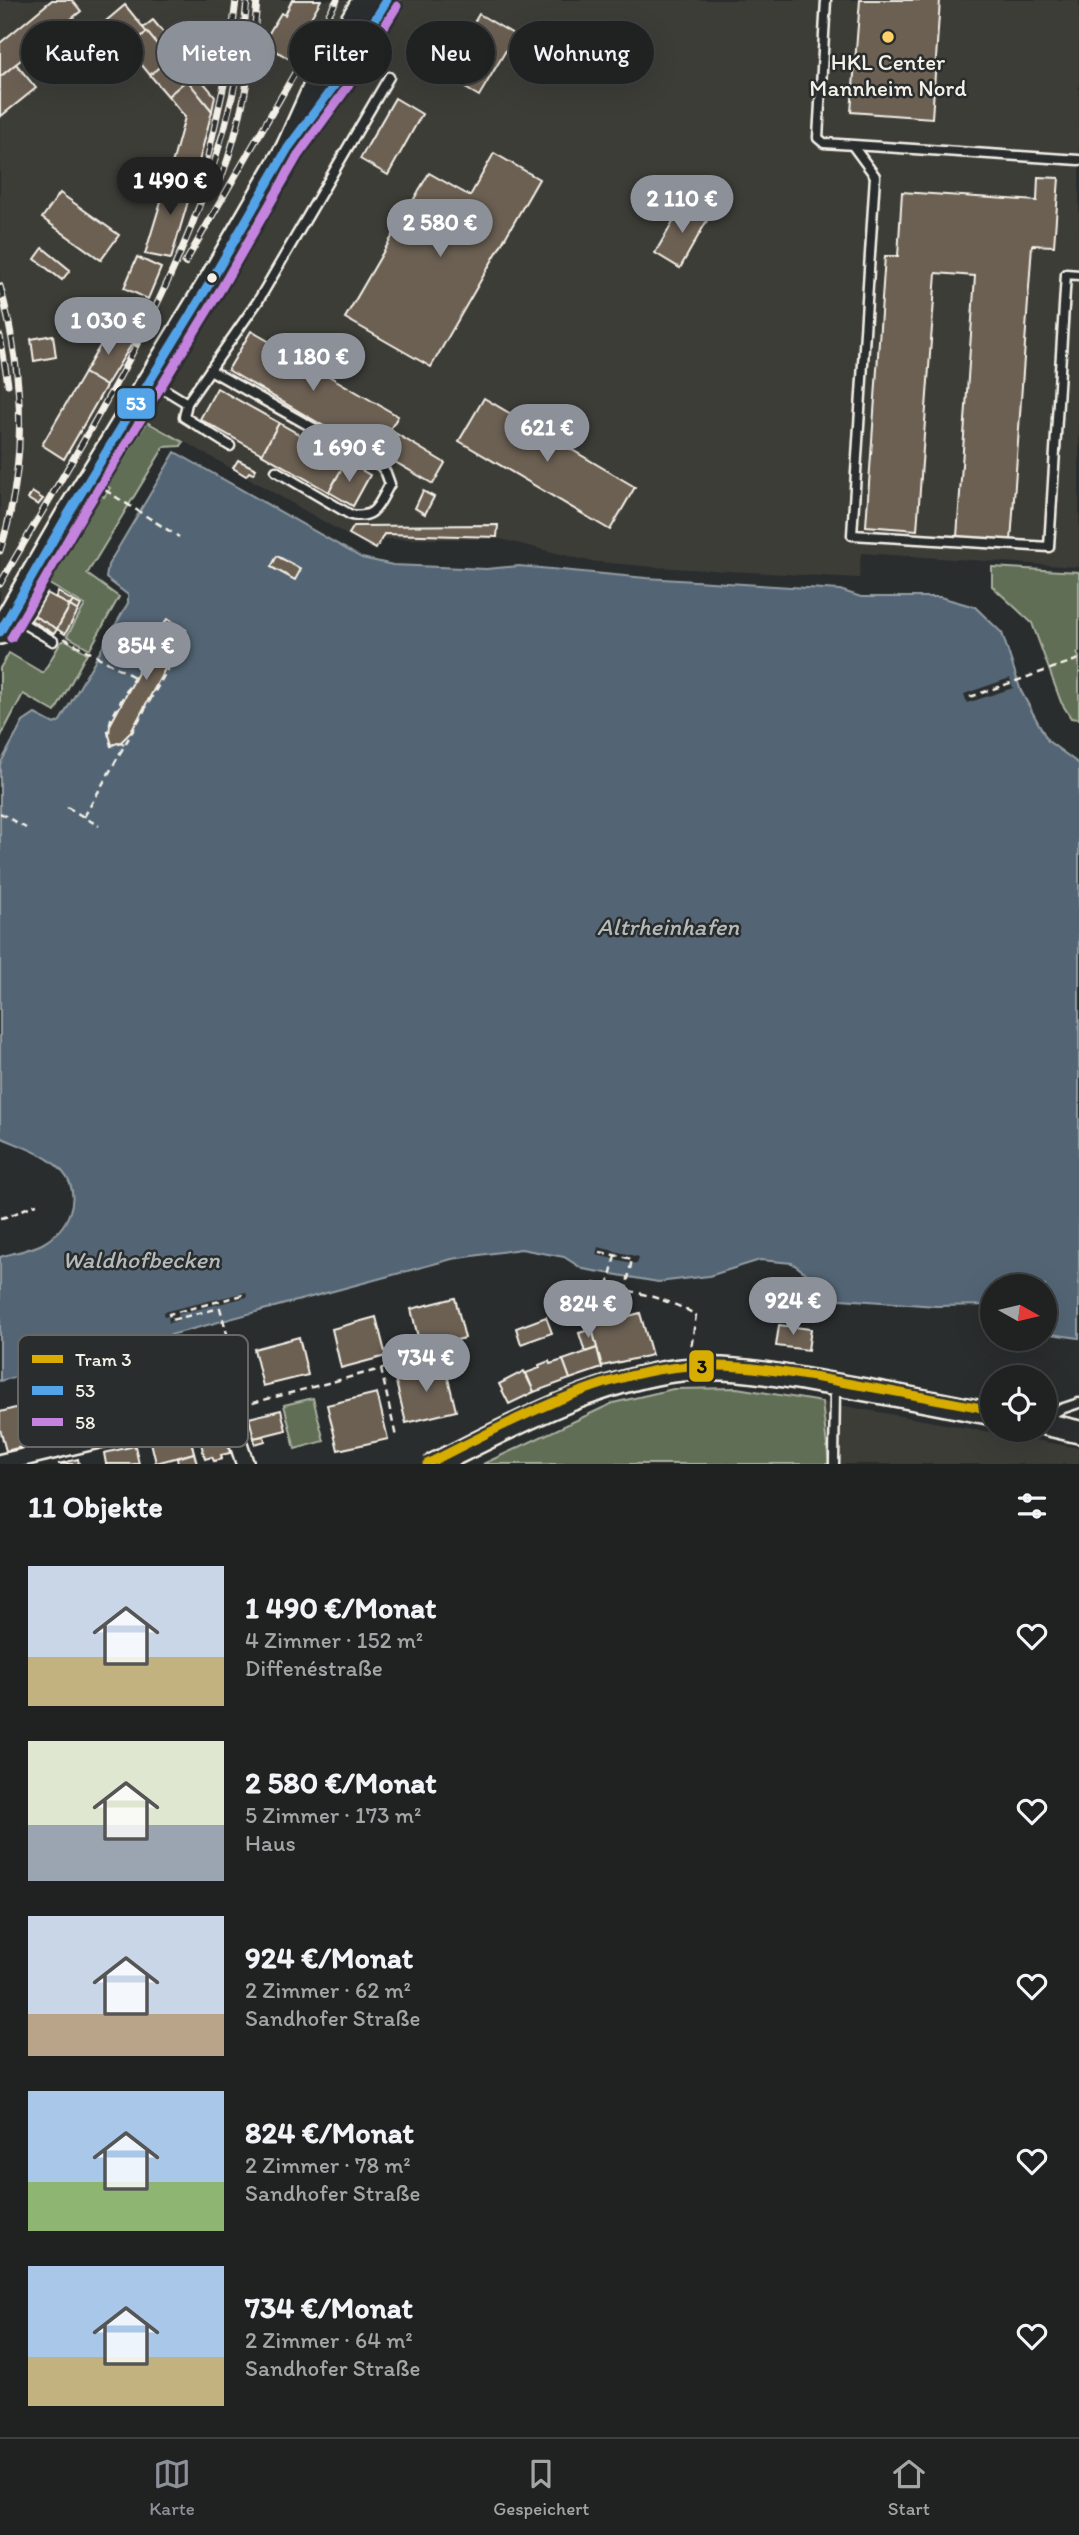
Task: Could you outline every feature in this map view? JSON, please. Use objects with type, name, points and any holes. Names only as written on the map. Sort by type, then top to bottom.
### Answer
[{"type":"main road","points":[[5,624],[288,148],[323,70],[365,0]]},
{"type":"main road","points":[[288,148],[336,83],[387,0]]},
{"type":"street","points":[[435,1464],[553,1406],[590,1392],[658,1373],[698,1368],[743,1369],[980,1412]]},
{"type":"street","points":[[1057,1427],[1079,1432]]},
{"type":"street","points":[[0,1463],[67,1447]]},
{"type":"street","points":[[239,1447],[245,1464]]},
{"type":"lane","points":[[826,0],[818,138],[824,143],[1079,160]]},
{"type":"lane","points":[[230,446],[184,416],[187,402],[258,301],[385,84]]},
{"type":"lane","points":[[853,146],[875,176],[852,535],[1049,547],[1066,274],[1079,275]]},
{"type":"lane","points":[[210,370],[381,466],[390,484],[374,512],[364,517],[351,515],[276,471]]},
{"type":"lane","points":[[148,383],[187,402]]},
{"type":"lane","points":[[5,624],[52,641]]},
{"type":"lane","points":[[834,1464],[835,1384]]},
{"type":"lane","points":[[1057,1411],[1079,1403]]},
{"type":"path","points":[[100,487],[179,537]]},
{"type":"path","points":[[124,745],[122,743],[110,746],[108,731],[111,719],[166,620]]},
{"type":"path","points":[[52,641],[66,638],[134,677]]},
{"type":"path","points":[[84,817],[179,649]]},
{"type":"path","points":[[970,697],[1078,659]]},
{"type":"path","points":[[67,807],[99,826]]},
{"type":"path","points":[[0,813],[26,828]]},
{"type":"path","points":[[0,1218],[14,1216],[37,1204]]},
{"type":"path","points":[[600,1252],[632,1259],[626,1289]]},
{"type":"path","points":[[608,1286],[615,1257]]},
{"type":"path","points":[[593,1283],[626,1289],[696,1315],[691,1349]]},
{"type":"path","points":[[227,1335],[220,1308],[173,1320],[169,1314],[243,1295]]},
{"type":"path","points":[[248,1403],[446,1352]]},
{"type":"path","points":[[381,1369],[396,1437]]},
{"type":"shaded area","points":[[0,0],[1079,0],[1079,567],[861,553],[859,578],[589,561],[500,539],[384,539],[375,551],[149,421],[126,396],[0,611]]},
{"type":"shaded area","points":[[822,1402],[980,1430],[980,1442],[1045,1442],[1079,1448],[1079,1464],[829,1464]]},
{"type":"green space","points":[[147,422],[183,442],[181,446],[164,447],[87,574],[119,597],[90,649],[67,636],[85,605],[49,584],[101,495],[104,497],[110,488],[107,486]]},
{"type":"green space","points":[[992,567],[1079,572],[1079,719],[1071,718],[1061,702],[1032,623],[992,586]]},
{"type":"green space","points":[[66,640],[87,653],[55,712],[23,694],[0,738],[0,668],[9,653],[43,673],[61,642]]},
{"type":"green space","points":[[737,1388],[822,1402],[829,1464],[483,1464],[613,1403],[673,1389]]},
{"type":"green space","points":[[313,1398],[324,1441],[295,1449],[284,1405]]},
{"type":"water","name":"Altrheinhafen","points":[[175,452],[362,558],[393,565],[486,569],[519,566],[646,578],[840,590],[861,597],[940,597],[975,607],[1002,633],[1021,691],[1048,741],[1079,764],[1079,1338],[1057,1335],[1057,1274],[980,1274],[980,1305],[936,1306],[841,1299],[792,1263],[760,1260],[709,1276],[658,1282],[583,1269],[564,1257],[521,1249],[452,1259],[170,1335],[18,1335],[18,1376],[0,1381],[0,1257],[37,1246],[51,1238],[66,1221],[70,1212],[72,1191],[69,1181],[56,1165],[33,1151],[0,1137],[0,764],[23,722],[35,714],[54,724],[60,721],[128,603],[128,595],[106,578],[108,565]]},
{"type":"pier","points":[[1010,678],[1013,688],[967,703],[964,694]]},
{"type":"pier","points":[[598,1247],[639,1257],[637,1264],[596,1255]]},
{"type":"pier","points":[[246,1292],[247,1297],[178,1314],[179,1320],[169,1323],[168,1316],[164,1317],[163,1312]]},
{"type":"building","points":[[52,0],[72,0],[81,11],[69,21],[27,21]]},
{"type":"building","points":[[292,0],[321,0],[309,21],[289,21],[288,58],[275,50],[275,23],[281,13],[285,15]]},
{"type":"building","points":[[860,0],[940,0],[932,118],[851,112]]},
{"type":"building","points":[[125,5],[138,21],[106,21]]},
{"type":"building","points":[[479,14],[491,21],[475,21]]},
{"type":"building","points":[[153,20],[157,25],[157,44],[143,28]]},
{"type":"building","points":[[495,23],[509,32],[509,45],[495,69]]},
{"type":"building","points":[[21,26],[21,60],[0,77],[0,43]]},
{"type":"building","points":[[147,32],[157,44],[157,69],[150,75],[143,66],[143,35]]},
{"type":"building","points":[[16,64],[21,70],[21,84],[33,84],[36,88],[0,117],[0,77]]},
{"type":"building","points":[[157,69],[157,83],[150,75]]},
{"type":"building","points":[[158,84],[182,84],[168,96]]},
{"type":"building","points":[[182,84],[190,84],[212,111],[194,181],[169,175],[185,117],[168,96]]},
{"type":"building","points":[[190,84],[205,84],[215,96],[212,111]]},
{"type":"building","points":[[458,84],[486,84],[479,96]]},
{"type":"building","points":[[395,98],[422,114],[388,175],[360,159]]},
{"type":"building","points":[[494,153],[539,179],[431,367],[345,318],[429,173],[470,196]]},
{"type":"building","points":[[169,175],[194,181],[171,259],[145,254]]},
{"type":"building","points":[[1038,177],[1059,178],[1054,246],[1032,245],[1011,541],[957,537],[975,276],[936,273],[917,530],[866,526],[885,256],[898,256],[902,192],[1037,201]]},
{"type":"building","points":[[60,193],[119,235],[101,260],[42,218]]},
{"type":"building","points":[[684,203],[709,217],[680,268],[655,253]]},
{"type":"building","points":[[43,248],[70,270],[62,280],[35,259]]},
{"type":"building","points":[[137,257],[161,268],[148,299],[124,288]]},
{"type":"building","points":[[125,311],[140,319],[132,333],[117,325]]},
{"type":"building","points":[[110,329],[133,342],[106,386],[84,373]]},
{"type":"building","points":[[127,331],[136,336],[133,342],[124,337]]},
{"type":"building","points":[[251,331],[398,416],[375,456],[228,370]]},
{"type":"building","points":[[53,335],[56,357],[34,361],[31,339]]},
{"type":"building","points":[[84,373],[106,386],[64,459],[42,445]]},
{"type":"building","points":[[217,388],[279,423],[262,454],[200,419]]},
{"type":"building","points":[[484,398],[635,487],[610,530],[459,441]]},
{"type":"building","points":[[279,423],[346,461],[329,492],[262,454]]},
{"type":"building","points":[[390,430],[445,463],[433,484],[378,452]]},
{"type":"building","points":[[238,460],[256,469],[253,474],[249,472],[246,476],[233,468]]},
{"type":"building","points":[[346,461],[370,475],[353,506],[329,492]]},
{"type":"building","points":[[423,491],[434,497],[425,514],[415,508]]},
{"type":"building","points":[[32,492],[43,499],[38,505],[28,499]]},
{"type":"building","points":[[498,525],[497,537],[384,534],[376,549],[349,534],[354,526]]},
{"type":"building","points":[[277,556],[301,569],[295,580],[271,567]]},
{"type":"building","points":[[58,592],[73,601],[70,606],[55,598]]},
{"type":"building","points":[[47,593],[70,606],[57,629],[34,616]]},
{"type":"building","points":[[73,601],[81,605],[78,611],[70,606]]},
{"type":"building","points":[[70,606],[78,611],[65,634],[57,629]]},
{"type":"building","points":[[34,616],[57,629],[54,634],[31,620]]},
{"type":"building","points":[[167,619],[186,630],[131,732],[121,742],[112,745],[110,725]]},
{"type":"building","points":[[455,1298],[465,1338],[421,1349],[411,1309]]},
{"type":"building","points":[[640,1313],[652,1355],[602,1366],[591,1326]]},
{"type":"building","points":[[376,1317],[386,1356],[341,1368],[332,1329]]},
{"type":"building","points":[[546,1317],[552,1333],[521,1344],[516,1328]]},
{"type":"building","points":[[779,1325],[811,1329],[808,1350],[776,1346]]},
{"type":"building","points":[[592,1329],[597,1348],[585,1352],[579,1333]]},
{"type":"building","points":[[299,1337],[308,1375],[263,1386],[254,1349]]},
{"type":"building","points":[[597,1348],[602,1368],[570,1379],[563,1360]]},
{"type":"building","points":[[563,1360],[570,1379],[534,1392],[526,1373],[549,1361],[550,1364]]},
{"type":"building","points":[[445,1366],[456,1411],[406,1423],[395,1378]]},
{"type":"building","points":[[524,1371],[534,1392],[509,1404],[499,1384]]},
{"type":"building","points":[[377,1393],[388,1439],[338,1450],[327,1405]]},
{"type":"building","points":[[18,1407],[18,1447],[21,1447],[6,1451],[0,1429],[0,1412]]},
{"type":"building","points":[[281,1410],[286,1430],[254,1438],[249,1418]]},
{"type":"building","points":[[264,1436],[265,1441],[255,1444],[254,1438]]},
{"type":"building","points":[[135,1447],[139,1464],[106,1464],[104,1453]]},
{"type":"building","points":[[152,1447],[192,1447],[194,1453],[156,1463]]},
{"type":"building","points":[[202,1447],[228,1447],[230,1453],[221,1455],[222,1459],[205,1459]]},
{"type":"building","points":[[194,1453],[197,1464],[178,1464],[177,1458]]},
{"type":"building","points":[[78,1459],[79,1464],[58,1464]]},
{"type":"railway","points":[[208,156],[228,67],[236,0]]},
{"type":"railway","points":[[0,584],[120,376],[157,304],[189,232],[216,157],[236,80],[247,0]]},
{"type":"railway","points":[[221,179],[245,91],[257,0]]},
{"type":"railway","points":[[185,263],[337,0]]},
{"type":"railway","points":[[0,286],[14,352],[20,419],[15,485],[0,551]]},
{"type":"railway","points":[[0,336],[8,384]]},
{"type":"tram line","name":"3","points":[[427,1464],[567,1397],[627,1377],[680,1367],[726,1366],[772,1370],[980,1408]]},
{"type":"transit line","name":"53","points":[[0,632],[288,148],[336,83],[387,0]]},
{"type":"transit line","name":"58","points":[[11,638],[298,155],[346,89],[397,6]]},
{"type":"place","name":"HKL Center Mannheim Nord","points":[[888,37]]},
{"type":"water label","name":"Waldhofbecken","points":[[141,1259]]}]
